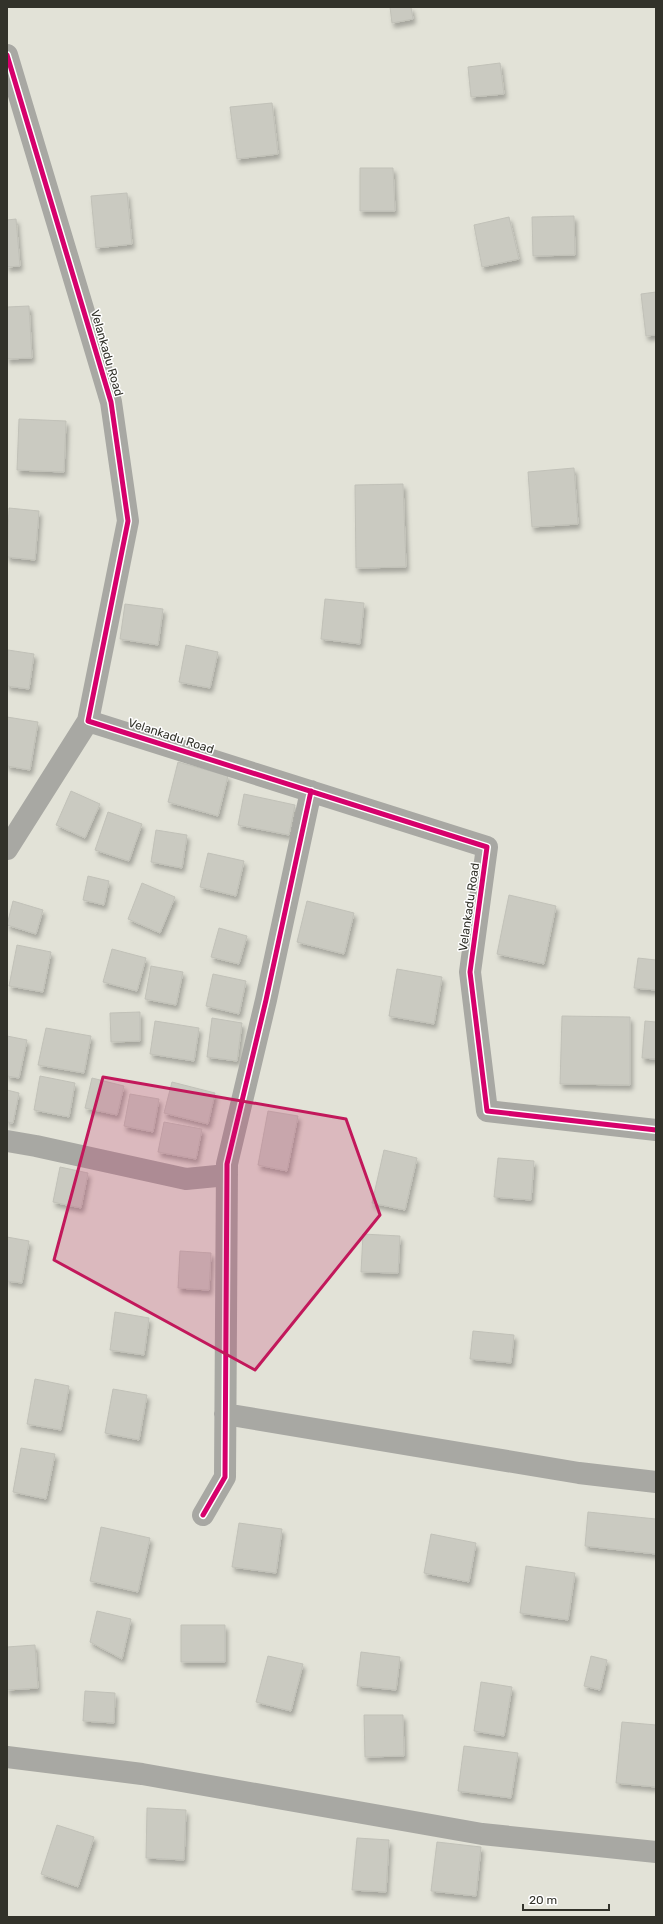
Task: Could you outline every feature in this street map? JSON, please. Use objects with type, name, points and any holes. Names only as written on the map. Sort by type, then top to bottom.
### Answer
[{"type":"street","name":"Velankadu Road","points":[[7,55],[111,402],[128,521],[88,720],[487,847],[470,972],[487,1111],[656,1130]]},
{"type":"street","points":[[7,849],[88,720]]},
{"type":"street","points":[[204,1515],[225,1477],[227,1164],[266,1000],[311,791]]},
{"type":"street","points":[[7,1141],[186,1179],[227,1176]]},
{"type":"street","points":[[225,1414],[579,1473],[656,1482]]},
{"type":"street","points":[[7,1757],[142,1774],[482,1834],[656,1852]]},
{"type":"highlighted area","points":[[103,1077],[346,1119],[380,1215],[255,1370],[54,1260]]},
{"type":"building","points":[[390,7],[411,7],[413,19],[392,23]]},
{"type":"building","points":[[500,63],[504,94],[471,97],[468,67]]},
{"type":"building","points":[[272,103],[278,154],[237,159],[230,107]]},
{"type":"building","points":[[360,168],[393,168],[395,211],[360,211]]},
{"type":"building","points":[[127,193],[132,244],[96,248],[91,196]]},
{"type":"building","points":[[574,216],[575,255],[533,256],[532,217]]},
{"type":"building","points":[[509,217],[519,259],[482,267],[474,225]]},
{"type":"building","points":[[16,219],[20,266],[7,267],[7,220]]},
{"type":"building","points":[[656,292],[656,335],[646,336],[641,294]]},
{"type":"building","points":[[29,306],[32,358],[7,359],[7,307]]},
{"type":"building","points":[[19,419],[66,421],[64,472],[17,470]]},
{"type":"building","points":[[574,468],[578,524],[532,527],[528,472]]},
{"type":"building","points":[[403,484],[406,567],[356,568],[355,485]]},
{"type":"building","points":[[9,508],[39,511],[35,560],[7,557]]},
{"type":"building","points":[[325,599],[364,603],[360,644],[321,639]]},
{"type":"building","points":[[125,604],[163,609],[158,645],[120,639]]},
{"type":"building","points":[[186,645],[218,652],[210,688],[179,682]]},
{"type":"building","points":[[8,650],[34,654],[29,689],[7,686]]},
{"type":"building","points":[[7,717],[38,722],[30,770],[7,766]]},
{"type":"building","points":[[178,762],[228,776],[218,816],[168,802]]},
{"type":"building","points":[[71,791],[100,804],[85,838],[56,825]]},
{"type":"building","points":[[244,794],[295,805],[289,835],[238,825]]},
{"type":"building","points":[[108,812],[142,824],[129,861],[95,850]]},
{"type":"building","points":[[156,830],[187,835],[182,868],[151,862]]},
{"type":"building","points":[[208,853],[244,861],[236,896],[200,887]]},
{"type":"building","points":[[88,876],[109,881],[104,905],[83,900]]},
{"type":"building","points":[[142,883],[175,897],[160,933],[128,919]]},
{"type":"building","points":[[509,895],[556,906],[544,964],[497,954]]},
{"type":"building","points":[[13,901],[43,910],[36,934],[7,925]]},
{"type":"building","points":[[307,901],[354,913],[344,954],[297,942]]},
{"type":"building","points":[[219,928],[247,936],[239,964],[211,957]]},
{"type":"building","points":[[17,945],[51,952],[43,992],[9,986]]},
{"type":"building","points":[[112,949],[146,958],[137,991],[103,982]]},
{"type":"building","points":[[638,958],[656,960],[656,990],[634,988]]},
{"type":"building","points":[[151,966],[183,972],[176,1005],[145,999]]},
{"type":"building","points":[[397,969],[442,977],[434,1024],[389,1016]]},
{"type":"building","points":[[213,974],[246,981],[239,1014],[206,1006]]},
{"type":"building","points":[[140,1012],[140,1041],[111,1042],[110,1013]]},
{"type":"building","points":[[562,1016],[630,1017],[630,1085],[560,1084]]},
{"type":"building","points":[[212,1018],[242,1023],[237,1061],[207,1057]]},
{"type":"building","points":[[155,1021],[199,1028],[194,1061],[150,1054]]},
{"type":"building","points":[[645,1021],[656,1022],[656,1059],[642,1058]]},
{"type":"building","points":[[46,1028],[91,1036],[84,1073],[38,1065]]},
{"type":"building","points":[[7,1036],[27,1040],[19,1078],[7,1076]]},
{"type":"building","points":[[40,1076],[75,1083],[69,1117],[34,1110]]},
{"type":"building","points":[[92,1078],[124,1086],[117,1115],[85,1108]]},
{"type":"building","points":[[172,1082],[215,1093],[208,1124],[164,1113]]},
{"type":"building","points":[[7,1090],[19,1093],[13,1123],[7,1122]]},
{"type":"building","points":[[130,1094],[159,1099],[153,1132],[124,1126]]},
{"type":"building","points":[[268,1111],[298,1116],[287,1171],[258,1165]]},
{"type":"building","points":[[164,1122],[202,1129],[196,1159],[158,1152]]},
{"type":"building","points":[[384,1150],[417,1158],[405,1210],[372,1203]]},
{"type":"building","points":[[498,1158],[534,1161],[531,1200],[494,1197]]},
{"type":"building","points":[[60,1167],[88,1173],[81,1208],[53,1202]]},
{"type":"building","points":[[363,1234],[400,1236],[398,1273],[361,1272]]},
{"type":"building","points":[[7,1237],[29,1241],[22,1283],[7,1281]]},
{"type":"building","points":[[180,1251],[211,1253],[209,1290],[178,1288]]},
{"type":"building","points":[[115,1312],[149,1318],[144,1355],[110,1350]]},
{"type":"building","points":[[473,1331],[514,1335],[511,1363],[470,1359]]},
{"type":"building","points":[[35,1379],[69,1386],[61,1430],[27,1424]]},
{"type":"building","points":[[113,1389],[147,1395],[139,1440],[105,1433]]},
{"type":"building","points":[[21,1448],[55,1454],[46,1499],[13,1492]]},
{"type":"building","points":[[588,1512],[656,1519],[656,1554],[585,1546]]},
{"type":"building","points":[[239,1523],[282,1529],[276,1573],[232,1567]]},
{"type":"building","points":[[101,1527],[150,1538],[138,1592],[90,1581]]},
{"type":"building","points":[[431,1534],[476,1543],[469,1582],[424,1573]]},
{"type":"building","points":[[526,1566],[575,1573],[568,1620],[520,1613]]},
{"type":"building","points":[[97,1611],[131,1619],[122,1659],[90,1642]]},
{"type":"building","points":[[181,1625],[225,1625],[225,1662],[181,1662]]},
{"type":"building","points":[[35,1645],[38,1688],[7,1690],[7,1647]]},
{"type":"building","points":[[361,1652],[400,1657],[396,1690],[357,1686]]},
{"type":"building","points":[[268,1656],[303,1664],[291,1711],[256,1702]]},
{"type":"building","points":[[591,1656],[607,1660],[600,1690],[584,1686]]},
{"type":"building","points":[[481,1682],[512,1687],[504,1736],[474,1731]]},
{"type":"building","points":[[85,1691],[115,1693],[114,1723],[83,1721]]},
{"type":"building","points":[[364,1715],[403,1715],[404,1756],[365,1757]]},
{"type":"building","points":[[622,1722],[656,1725],[656,1787],[616,1783]]},
{"type":"building","points":[[464,1746],[518,1753],[511,1798],[458,1791]]},
{"type":"building","points":[[147,1808],[186,1810],[184,1860],[146,1858]]},
{"type":"building","points":[[57,1825],[94,1837],[78,1887],[41,1874]]},
{"type":"building","points":[[357,1838],[389,1840],[386,1892],[352,1890]]},
{"type":"building","points":[[437,1842],[481,1847],[476,1896],[431,1891]]},
{"type":"cycle path","points":[[7,55],[111,402],[128,521],[88,721],[487,847],[470,972],[487,1111],[656,1130]]},
{"type":"cycle path","points":[[203,1515],[225,1477],[227,1164],[266,1000],[311,791]]}]
